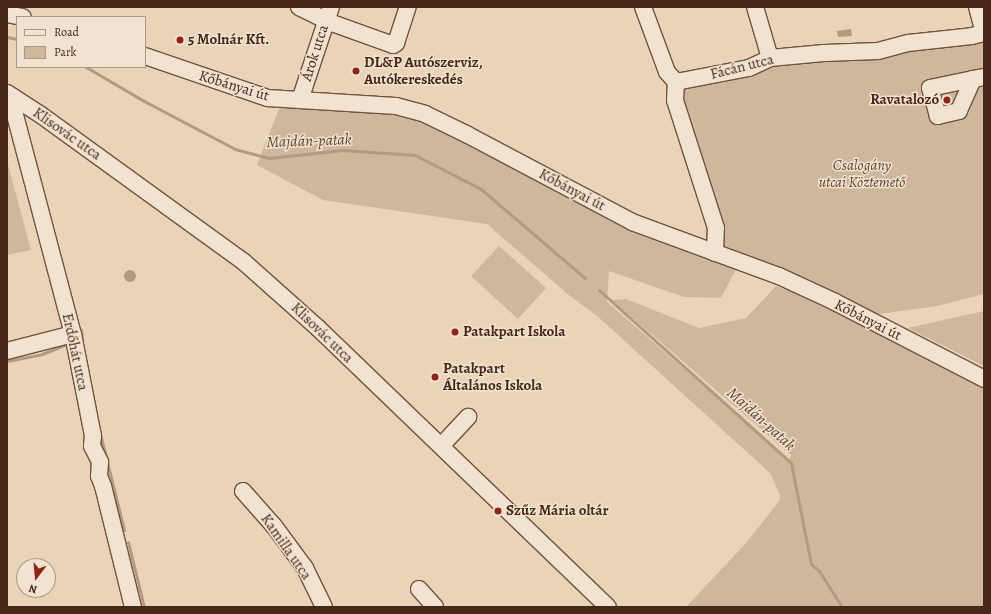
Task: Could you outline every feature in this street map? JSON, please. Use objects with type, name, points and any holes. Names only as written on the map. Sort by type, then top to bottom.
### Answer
[{"type":"street","points":[[299,7],[328,14],[393,45],[396,43],[408,7]]},
{"type":"street","points":[[643,7],[667,72],[676,82],[675,100],[716,228],[715,253]]},
{"type":"street","points":[[755,7],[770,58]]},
{"type":"street","points":[[977,7],[984,33]]},
{"type":"street","points":[[7,14],[18,16]]},
{"type":"street","name":"Árok utca","points":[[300,100],[328,14]]},
{"type":"street","name":"Fácán utca","points":[[676,82],[749,68],[770,58],[824,53],[878,51],[908,43],[972,36],[984,33]]},
{"type":"street","name":"Kőbányai út","points":[[146,56],[268,98],[396,106],[419,112],[468,135],[632,222],[779,276],[984,378]]},
{"type":"street","name":"Erdőhát utca","points":[[10,95],[73,334],[93,436],[92,446],[100,462],[99,476],[103,486],[133,607]]},
{"type":"street","name":"Klisovác utca","points":[[10,95],[41,115],[244,262],[318,328],[608,607]]},
{"type":"street","points":[[7,351],[73,334]]},
{"type":"street","points":[[441,446],[468,417]]},
{"type":"street","name":"Kamilla utca","points":[[243,491],[274,526],[305,568],[324,607]]},
{"type":"street","points":[[419,589],[434,607]]},
{"type":"green space","name":"Csalogány utcai Köztemető","points":[[984,33],[984,294],[937,306],[872,315],[725,251],[723,227],[718,205],[676,83],[749,68]]},
{"type":"green space","points":[[283,99],[396,106],[736,269],[721,298],[684,297],[609,271],[607,302],[789,460],[791,455],[612,300],[626,299],[699,328],[746,318],[776,286],[843,311],[984,379],[984,607],[686,607],[746,543],[780,500],[780,495],[770,473],[596,315],[570,296],[487,224],[323,200],[257,165]]},
{"type":"green space","points":[[7,161],[31,250],[7,255]]},
{"type":"green space","points":[[499,246],[546,288],[518,319],[471,276]]},
{"type":"green space","points":[[984,311],[984,366],[908,328]]},
{"type":"shaded area","points":[[851,29],[852,36],[838,37],[837,31]]},
{"type":"shaded area","points":[[130,270],[134,272],[136,276],[134,280],[130,282],[126,280],[124,276],[126,272]]},
{"type":"waterway","name":"Majdán-patak","points":[[7,37],[16,39]]},
{"type":"waterway","name":"Majdán-patak","points":[[88,68],[144,101],[235,149],[269,158],[343,150],[415,155],[481,189],[585,278]]},
{"type":"waterway","name":"Majdán-patak","points":[[599,290],[791,463],[811,564],[819,571],[842,607]]},
{"type":"waterway","points":[[81,330],[82,339]]},
{"type":"waterway","points":[[7,361],[42,354],[64,345]]},
{"type":"waterway","points":[[100,433],[124,530]]},
{"type":"waterway","points":[[128,542],[144,607]]},
{"type":"place","name":"5 Molnár Kft.","points":[[180,40]]},
{"type":"place","name":"DL&P Autószerviz, Autókereskedés","points":[[356,71]]},
{"type":"place","name":"Ravatalozó","points":[[947,100]]},
{"type":"place","name":"Patakpart Iskola","points":[[455,332]]},
{"type":"place","name":"Patakpart Általános Iskola","points":[[435,377]]},
{"type":"place","name":"Szűz Mária oltár","points":[[498,511]]}]
